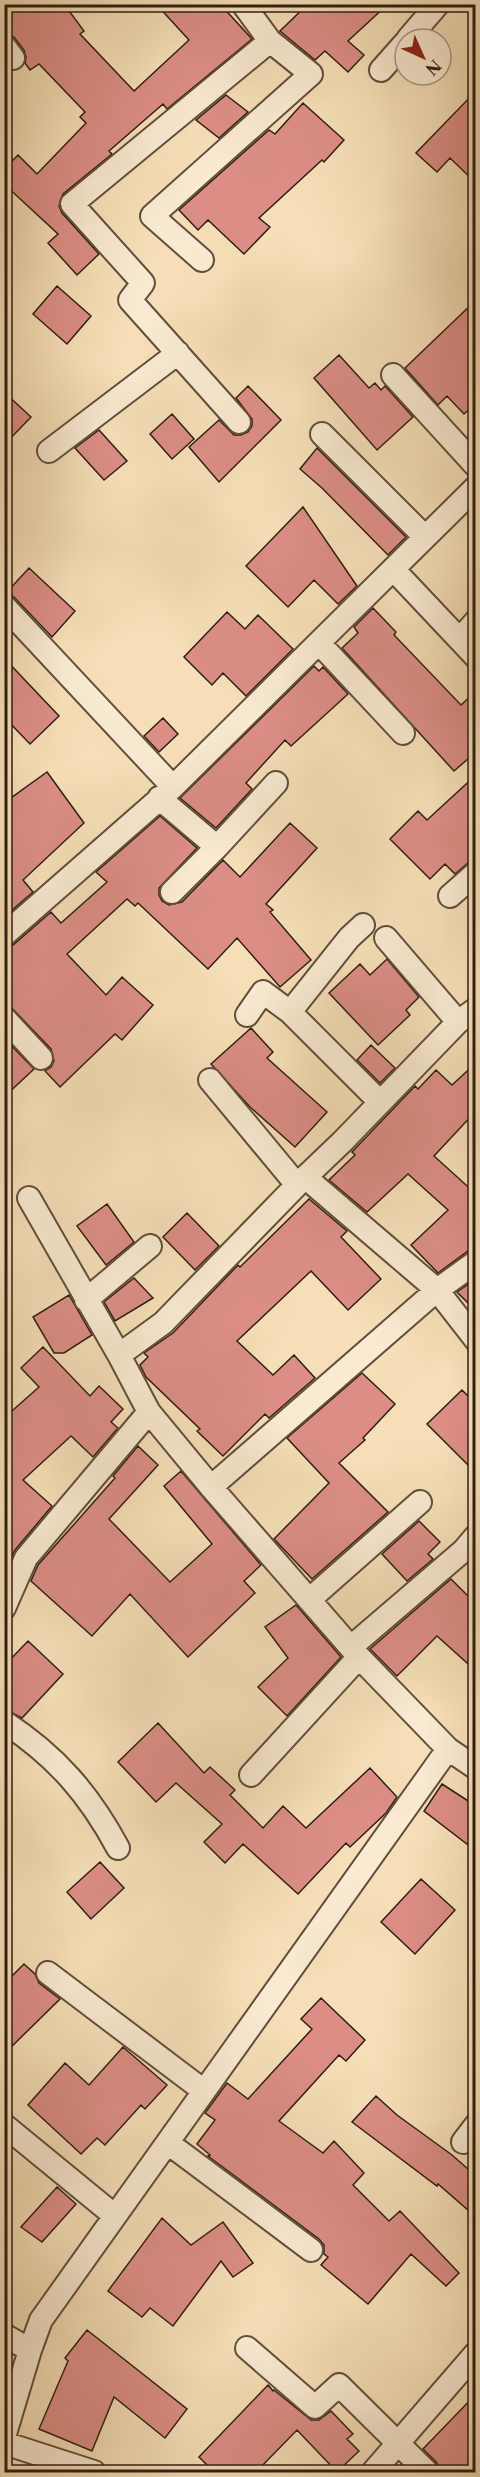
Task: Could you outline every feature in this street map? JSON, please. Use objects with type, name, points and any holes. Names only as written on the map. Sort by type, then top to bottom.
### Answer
[{"type":"street","points":[[202,260],[152,216],[311,74],[270,41],[243,4]]},
{"type":"street","points":[[418,27],[438,4]]},
{"type":"street","points":[[239,422],[130,300],[142,284],[72,204],[270,41]]},
{"type":"street","points":[[381,70],[393,56]]},
{"type":"street","points":[[49,450],[178,353]]},
{"type":"street","points":[[393,375],[476,466]]},
{"type":"street","points":[[322,435],[425,537]]},
{"type":"street","points":[[4,935],[166,793],[476,487]]},
{"type":"street","points":[[393,569],[461,638],[476,657]]},
{"type":"street","points":[[4,606],[166,793],[217,847]]},
{"type":"street","points":[[461,638],[476,621]]},
{"type":"street","points":[[319,644],[403,733]]},
{"type":"street","points":[[172,892],[276,783]]},
{"type":"street","points":[[450,896],[476,873]]},
{"type":"street","points":[[290,1012],[349,938],[363,926]]},
{"type":"street","points":[[119,1355],[162,1323],[467,1016],[386,938]]},
{"type":"street","points":[[247,1015],[263,992],[290,1012],[380,1102]]},
{"type":"street","points":[[4,1018],[41,1058]]},
{"type":"street","points":[[210,1080],[301,1181],[437,1290],[476,1340]]},
{"type":"street","points":[[29,1198],[149,1412],[211,1487],[355,1652],[448,1749],[476,1768]]},
{"type":"street","points":[[86,1300],[150,1246]]},
{"type":"street","points":[[211,1487],[437,1290],[476,1262]]},
{"type":"street","points":[[4,1608],[26,1558],[149,1412]]},
{"type":"street","points":[[309,1600],[420,1502]]},
{"type":"street","points":[[251,1775],[355,1652],[464,1550],[476,1536]]},
{"type":"street","points":[[4,1722],[32,1740],[69,1775],[101,1815],[118,1848]]},
{"type":"street","points":[[4,2437],[41,2320],[448,1749]]},
{"type":"street","points":[[48,1973],[204,2091]]},
{"type":"street","points":[[4,2125],[115,2216]]},
{"type":"street","points":[[168,2143],[311,2250]]},
{"type":"street","points":[[4,2335],[30,2350]]},
{"type":"street","points":[[248,2348],[315,2407],[339,2385],[427,2472]]},
{"type":"street","points":[[373,2472],[476,2353]]},
{"type":"street","points":[[4,2444],[94,2472]]},
{"type":"building","points":[[4,4],[64,4],[84,31],[80,34],[134,91],[189,40],[156,4],[220,4],[252,39],[167,109],[163,104],[109,151],[112,154],[63,194],[59,206],[62,213],[99,254],[77,275],[48,243],[58,234],[4,184],[4,169],[18,155],[37,174],[86,123],[80,117],[85,112],[39,64],[30,70],[25,63],[24,50],[14,37],[4,33]]},
{"type":"building","points":[[308,4],[388,4],[348,41],[364,55],[348,72],[325,51],[315,60],[280,31]]},
{"type":"building","points":[[476,91],[476,183],[450,158],[437,172],[416,153]]},
{"type":"building","points":[[226,95],[248,112],[219,138],[196,120]]},
{"type":"building","points":[[303,103],[344,140],[324,162],[322,160],[259,218],[270,227],[244,254],[208,220],[198,230],[179,210],[269,130],[275,134]]},
{"type":"building","points":[[57,286],[91,316],[67,344],[33,314]]},
{"type":"building","points":[[476,300],[476,403],[464,414],[447,396],[438,405],[405,368]]},
{"type":"building","points":[[339,355],[369,388],[375,383],[381,390],[385,386],[413,417],[377,450],[314,378]]},
{"type":"building","points":[[248,386],[281,420],[219,482],[189,447],[219,420],[234,435],[248,432],[252,426],[252,419],[236,398]]},
{"type":"building","points":[[4,392],[31,417],[4,445]]},
{"type":"building","points":[[172,414],[194,439],[172,459],[150,434]]},
{"type":"building","points":[[99,430],[127,461],[104,480],[75,448]]},
{"type":"building","points":[[317,448],[406,537],[388,555],[300,469]]},
{"type":"building","points":[[303,507],[357,586],[338,604],[314,580],[288,607],[246,566]]},
{"type":"building","points":[[29,568],[75,611],[52,637],[14,597],[6,593]]},
{"type":"building","points":[[373,608],[396,632],[394,635],[461,705],[476,691],[476,752],[454,771],[342,648],[358,633],[354,627]]},
{"type":"building","points":[[227,612],[245,629],[258,615],[293,649],[246,696],[223,673],[212,685],[184,657]]},
{"type":"building","points":[[4,658],[59,716],[30,744],[4,717]]},
{"type":"building","points":[[314,666],[319,671],[323,667],[348,694],[291,746],[285,740],[246,783],[252,789],[216,828],[180,798]]},
{"type":"building","points":[[163,718],[178,734],[159,752],[144,736]]},
{"type":"building","points":[[47,772],[84,823],[23,880],[33,892],[4,917],[4,803]]},
{"type":"building","points":[[476,775],[476,860],[468,863],[455,874],[445,864],[430,879],[390,839],[418,811],[427,820]]},
{"type":"building","points":[[160,816],[197,848],[159,888],[162,901],[169,905],[182,902],[223,860],[240,877],[290,823],[317,848],[266,904],[273,910],[270,912],[311,960],[280,987],[237,938],[208,969],[138,903],[135,906],[127,899],[67,954],[106,995],[122,977],[153,1005],[122,1040],[115,1034],[60,1087],[45,1071],[54,1061],[51,1049],[4,1000],[4,948],[13,945],[51,912],[61,923],[107,882],[96,872]]},
{"type":"building","points":[[387,959],[419,997],[406,1010],[410,1015],[378,1045],[329,993],[360,964],[370,975]]},
{"type":"building","points":[[251,1028],[273,1052],[267,1058],[327,1112],[295,1147],[250,1107],[211,1064]]},
{"type":"building","points":[[4,1038],[34,1069],[4,1097]]},
{"type":"building","points":[[371,1045],[395,1068],[380,1083],[357,1060]]},
{"type":"building","points":[[476,1063],[476,1111],[434,1156],[476,1194],[476,1249],[468,1251],[438,1273],[411,1245],[448,1210],[408,1174],[367,1212],[329,1180],[355,1155],[352,1152],[415,1086],[418,1089],[436,1070],[452,1085]]},
{"type":"building","points":[[309,1199],[347,1231],[341,1237],[381,1279],[348,1310],[311,1271],[237,1341],[273,1375],[294,1355],[315,1378],[269,1418],[265,1414],[223,1456],[197,1431],[200,1429],[146,1377],[140,1365],[148,1357],[144,1353],[173,1333],[238,1265],[240,1267]]},
{"type":"building","points":[[107,1204],[134,1242],[106,1265],[77,1226]]},
{"type":"building","points":[[187,1213],[219,1246],[195,1270],[163,1237]]},
{"type":"building","points":[[134,1278],[153,1298],[115,1321],[104,1302]]},
{"type":"building","points":[[476,1279],[476,1311],[457,1292]]},
{"type":"building","points":[[69,1295],[92,1335],[64,1353],[54,1353],[33,1317]]},
{"type":"building","points":[[43,1347],[90,1396],[99,1386],[123,1409],[111,1422],[118,1428],[93,1457],[71,1436],[23,1480],[52,1506],[15,1550],[9,1562],[4,1558],[4,1418],[39,1387],[21,1368]]},
{"type":"building","points":[[362,1373],[395,1404],[363,1438],[365,1440],[339,1463],[388,1512],[312,1579],[274,1539],[329,1483],[287,1438]]},
{"type":"building","points":[[462,1390],[476,1404],[476,1473],[427,1424]]},
{"type":"building","points":[[138,1446],[158,1465],[109,1519],[170,1582],[212,1544],[164,1486],[181,1471],[261,1565],[244,1581],[255,1593],[188,1657],[130,1594],[92,1636],[31,1581],[38,1565],[115,1478],[113,1476]]},
{"type":"building","points":[[419,1521],[440,1542],[428,1554],[433,1559],[407,1581],[382,1554]]},
{"type":"building","points":[[451,1579],[476,1604],[476,1671],[437,1636],[397,1676],[370,1649]]},
{"type":"building","points":[[296,1605],[341,1657],[287,1716],[258,1687],[288,1658],[265,1627]]},
{"type":"building","points":[[28,1641],[63,1674],[22,1718],[4,1709],[4,1666]]},
{"type":"building","points":[[158,1723],[204,1773],[210,1767],[235,1790],[230,1795],[263,1828],[283,1806],[306,1828],[370,1768],[397,1797],[386,1813],[350,1847],[346,1843],[298,1894],[243,1844],[225,1863],[204,1842],[222,1824],[176,1783],[156,1802],[118,1762]]},
{"type":"building","points":[[442,1784],[476,1806],[476,1851],[424,1811]]},
{"type":"building","points":[[100,1862],[124,1888],[91,1919],[67,1892]]},
{"type":"building","points":[[421,1879],[455,1910],[415,1954],[381,1922]]},
{"type":"building","points":[[24,1964],[35,1974],[39,1983],[60,1999],[4,2054],[4,1984]]},
{"type":"building","points":[[321,1998],[365,2040],[346,2061],[339,2055],[279,2121],[323,2153],[334,2141],[364,2173],[353,2185],[389,2221],[400,2211],[459,2273],[446,2286],[411,2254],[368,2304],[321,2265],[328,2257],[324,2254],[324,2245],[319,2239],[208,2156],[210,2155],[197,2144],[215,2120],[205,2113],[227,2083],[248,2099],[312,2029],[301,2019]]},
{"type":"building","points":[[123,2047],[167,2085],[145,2109],[141,2105],[105,2145],[97,2138],[81,2154],[28,2105],[65,2063],[89,2085]]},
{"type":"building","points":[[376,2096],[476,2176],[476,2217],[438,2184],[437,2186],[352,2122]]},
{"type":"building","points":[[57,2187],[76,2204],[42,2242],[21,2227]]},
{"type":"building","points":[[162,2218],[191,2245],[223,2222],[253,2263],[233,2277],[221,2261],[173,2326],[150,2308],[142,2317],[108,2291]]},
{"type":"building","points":[[87,2330],[187,2409],[165,2438],[114,2397],[92,2451],[39,2429],[68,2361],[65,2358]]},
{"type":"building","points":[[268,2385],[311,2420],[319,2420],[331,2411],[353,2434],[347,2439],[359,2451],[337,2472],[297,2430],[256,2472],[214,2472],[199,2457]]},
{"type":"building","points":[[476,2394],[476,2472],[440,2472],[437,2463],[423,2449]]}]
